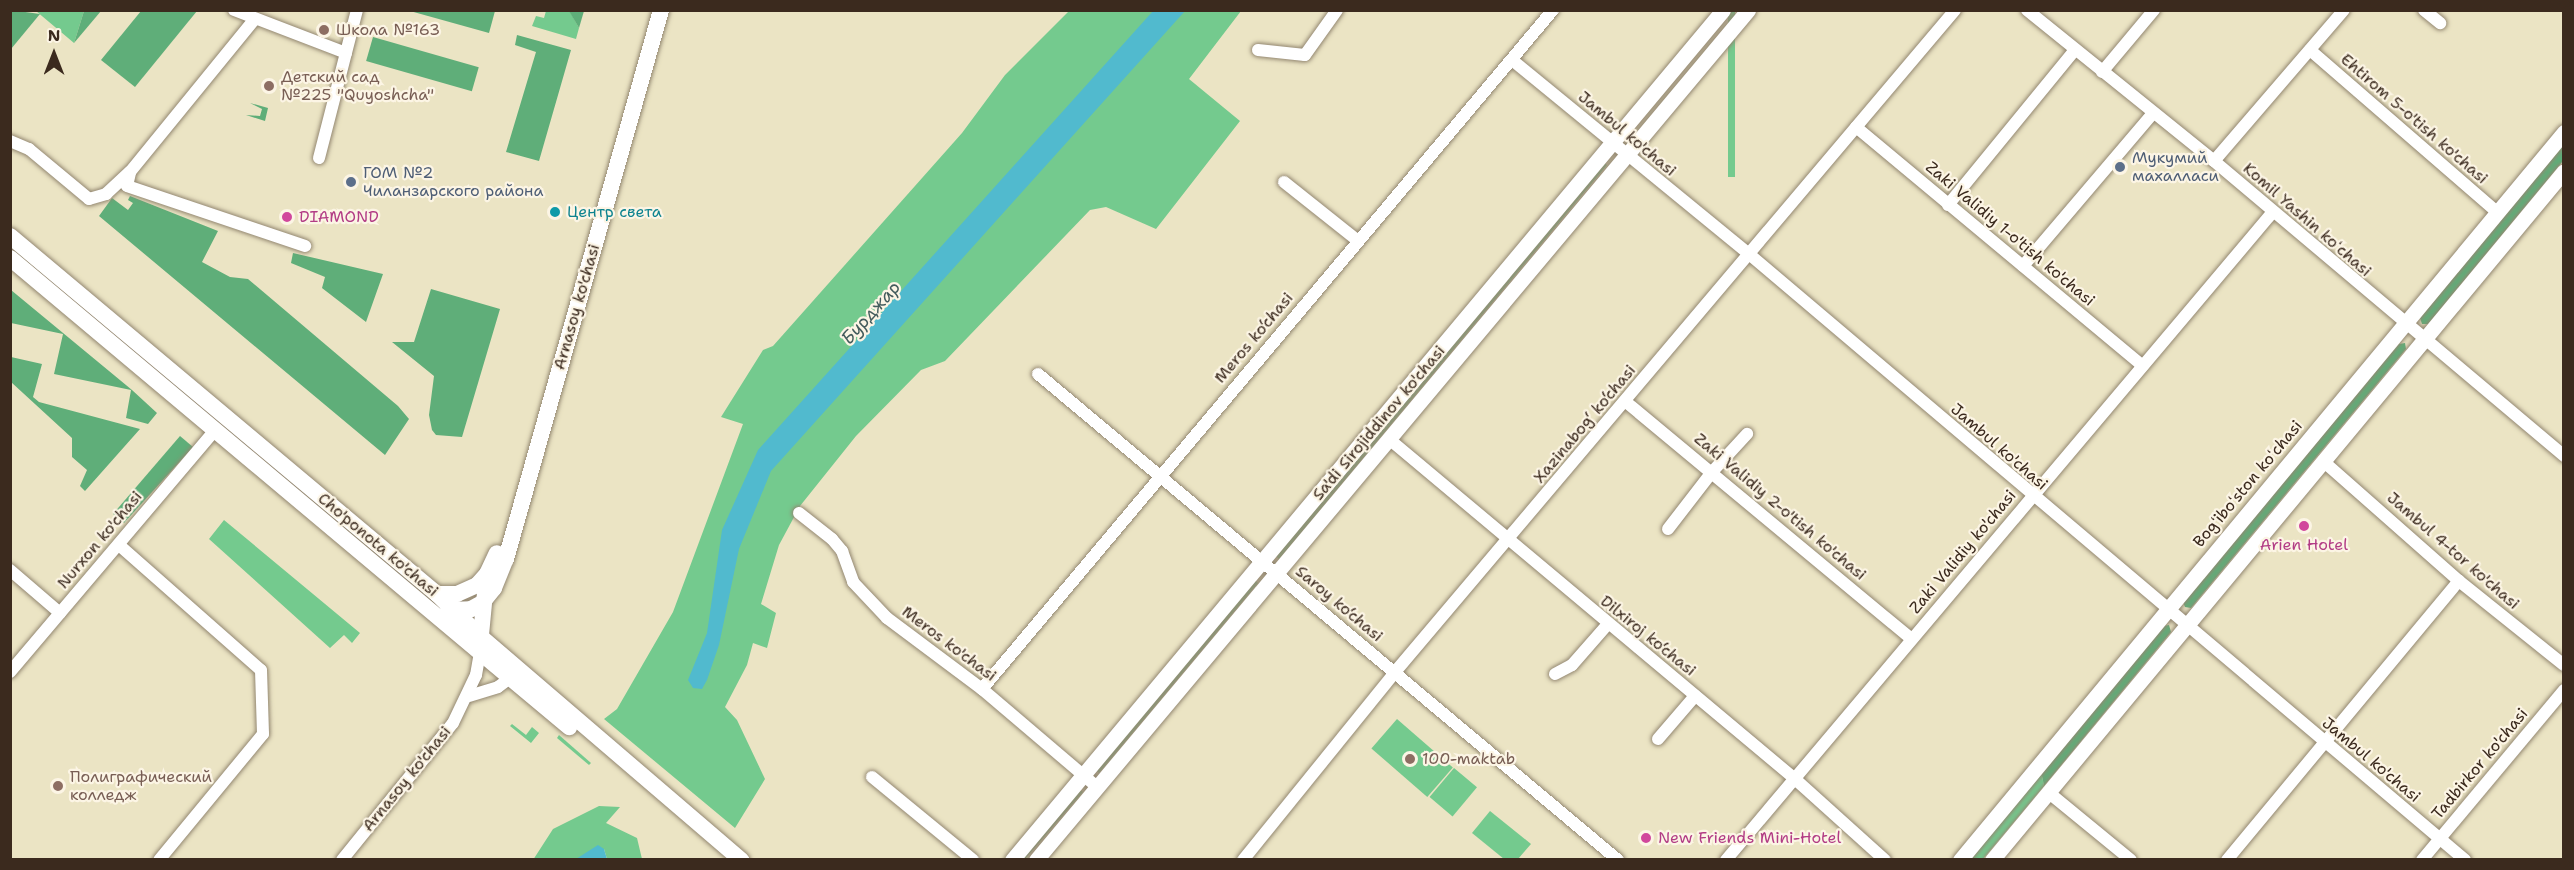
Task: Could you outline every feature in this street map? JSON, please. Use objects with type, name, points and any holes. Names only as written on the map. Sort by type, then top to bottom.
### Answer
[{"type":"main road","name":"Arnasoy ko'chasi","points":[[485,600],[506,559],[651,10]]},
{"type":"main road","name":"Arnasoy ko'chasi","points":[[480,645],[487,574],[508,519],[661,10]]},
{"type":"main road","name":"Cho'ponota ko'chasi","points":[[10,236],[221,423],[432,600],[480,645],[664,801],[741,860]]},
{"type":"main road","name":"Cho'ponota ko'chasi","points":[[10,258],[221,423]]},
{"type":"main road","points":[[432,600],[466,591],[487,574]]},
{"type":"main road","points":[[432,600],[454,610],[471,609],[485,600]]},
{"type":"main road","name":"Cho'ponota ko'chasi","points":[[454,610],[480,645],[510,678],[629,771]]},
{"type":"main road","name":"Cho'ponota ko'chasi","points":[[664,801],[725,860]]},
{"type":"street","points":[[234,10],[254,21],[346,53]]},
{"type":"street","points":[[319,158],[357,10]]},
{"type":"street","points":[[1258,50],[1305,56],[1337,10]]},
{"type":"street","name":"Sa'di Sirojiddinov ko'chasi","points":[[1012,860],[1723,10]]},
{"type":"street","name":"Sa'di Sirojiddinov ko'chasi","points":[[1036,860],[1748,10]]},
{"type":"street","name":"Xazinabog‘ ko‘chasi","points":[[1243,860],[1395,672],[1626,402],[1955,10]]},
{"type":"street","name":"Komil Yashin koʻchasi","points":[[2027,10],[2074,51],[2214,161],[2404,325],[2564,456]]},
{"type":"street","points":[[2102,72],[2154,10]]},
{"type":"street","points":[[2214,161],[2344,10]]},
{"type":"street","points":[[2424,10],[2440,23]]},
{"type":"street","name":"Meros ko‘chasi","points":[[982,689],[1357,240],[1553,11]]},
{"type":"street","points":[[10,141],[29,149],[89,199],[123,186],[130,171],[254,21]]},
{"type":"street","name":"Ehtirom 5-o'tish ko'chasi","points":[[2310,50],[2497,212]]},
{"type":"street","points":[[1948,205],[2074,51]]},
{"type":"street","name":"Jambul ko'chasi","points":[[1512,60],[1626,156],[1749,254],[2031,496],[2465,860]]},
{"type":"street","points":[[2023,266],[2153,113]]},
{"type":"street","name":"Zaki Validiy 1-o'tish ko'chasi","points":[[1856,127],[2143,366]]},
{"type":"street","name":"Bogʻiboʻston koʻchasi","points":[[1960,860],[2564,132]]},
{"type":"street","points":[[1992,860],[2564,171]]},
{"type":"street","points":[[1284,182],[1357,240]]},
{"type":"street","points":[[123,186],[305,246]]},
{"type":"street","name":"Zaki Validiy ko'chasi","points":[[1726,860],[2272,213]]},
{"type":"street","name":"Saroy ko‘chasi","points":[[1038,374],[1618,860]]},
{"type":"street","name":"Zaki Validiy 2-o'tish ko'chasi","points":[[1626,402],[1911,639]]},
{"type":"street","name":"Nurxon ko'chasi","points":[[10,672],[221,423]]},
{"type":"street","points":[[1668,530],[1712,472],[1747,434]]},
{"type":"street","name":"Dilxiroj ko‘chasi","points":[[1389,439],[1607,625],[1795,779],[1885,860]]},
{"type":"street","name":"Jambul 4-tor ko'chasi","points":[[2323,460],[2459,581],[2564,665]]},
{"type":"street","name":"Meros ko'chasi","points":[[799,513],[832,539],[842,551],[853,582],[886,618],[982,689],[1097,787]]},
{"type":"street","points":[[118,545],[261,670],[263,734],[159,860]]},
{"type":"street","points":[[10,570],[60,613]]},
{"type":"street","points":[[2227,860],[2459,581]]},
{"type":"street","points":[[1556,674],[1572,665],[1607,625]]},
{"type":"street","name":"Arnasoy ko'chasi","points":[[342,860],[439,742],[468,696],[480,645]]},
{"type":"street","points":[[468,696],[484,693],[510,678]]},
{"type":"street","name":"Tadbirkor ko'chasi","points":[[2422,860],[2564,690]]},
{"type":"street","points":[[1658,739],[1695,696]]},
{"type":"street","points":[[872,777],[973,860]]},
{"type":"street","points":[[2048,792],[2131,860]]},
{"type":"green space","points":[[495,10],[489,33],[410,11]]},
{"type":"green space","points":[[569,10],[579,28],[576,39],[532,26],[536,16],[544,18],[546,11]]},
{"type":"green space","points":[[10,11],[40,14],[11,49]]},
{"type":"green space","points":[[36,11],[84,11],[74,43]]},
{"type":"green space","points":[[84,11],[101,11],[74,43]]},
{"type":"green space","points":[[141,11],[197,11],[135,87],[101,60]]},
{"type":"green space","points":[[569,11],[584,11],[579,28]]},
{"type":"green space","points":[[1069,11],[1241,11],[1189,79],[1240,121],[1156,229],[1106,207],[1090,210],[945,361],[921,370],[856,436],[800,506],[779,545],[761,604],[776,613],[767,648],[753,643],[747,665],[725,707],[737,720],[765,779],[735,828],[604,719],[617,709],[673,612],[743,424],[721,417],[763,350],[773,346],[962,133],[1005,75]]},
{"type":"green space","points":[[1728,11],[1735,11],[1735,177],[1728,177]]},
{"type":"green space","points":[[517,35],[571,50],[539,161],[506,152],[536,52],[515,45]]},
{"type":"green space","points":[[373,37],[479,67],[472,91],[366,61]]},
{"type":"green space","points":[[250,103],[268,108],[265,121],[246,115],[260,116],[262,109]]},
{"type":"green space","points":[[2563,145],[2563,161],[2428,324],[2422,324],[2420,318]]},
{"type":"green space","points":[[1603,162],[1607,165],[1279,559],[1274,554]]},
{"type":"green space","points":[[130,196],[218,231],[202,262],[230,277],[248,279],[398,406],[409,419],[385,455],[99,216],[112,198],[128,210],[133,203],[128,200]]},
{"type":"green space","points":[[293,253],[383,274],[366,322],[322,288],[325,277],[291,263]]},
{"type":"green space","points":[[431,289],[500,309],[462,437],[436,435],[432,430],[429,415],[434,376],[392,342],[414,342]]},
{"type":"green space","points":[[11,290],[132,390],[157,413],[148,424],[126,418],[131,390],[54,374],[63,334],[11,323]]},
{"type":"green space","points":[[2405,343],[2406,349],[2191,608],[2185,607],[2183,602],[2399,344]]},
{"type":"green space","points":[[11,357],[42,364],[33,397],[39,402],[140,429],[85,491],[80,486],[87,470],[72,457],[72,438],[11,382]]},
{"type":"green space","points":[[180,436],[193,447],[124,523],[113,514]]},
{"type":"green space","points":[[224,520],[360,633],[352,643],[344,635],[330,648],[209,539]]},
{"type":"green space","points":[[1255,580],[1258,583],[1099,773],[1095,769]]},
{"type":"green space","points":[[2169,625],[2171,632],[2044,786],[2041,771],[2163,626]]},
{"type":"green space","points":[[1397,719],[1453,768],[1427,797],[1371,748]]},
{"type":"green space","points":[[512,724],[526,735],[532,727],[539,733],[531,743],[510,726]]},
{"type":"green space","points":[[559,735],[591,763],[589,765],[557,738]]},
{"type":"green space","points":[[1454,768],[1477,787],[1453,816],[1430,797]]},
{"type":"green space","points":[[2041,771],[2044,786],[1983,859],[1968,860]]},
{"type":"green space","points":[[1079,789],[1083,792],[1025,859],[1019,860]]},
{"type":"green space","points":[[599,806],[620,807],[606,823],[637,838],[642,859],[607,859],[604,849],[576,859],[533,860],[553,829]]},
{"type":"green space","points":[[1490,811],[1531,844],[1518,859],[1504,859],[1472,833]]},
{"type":"water","name":"Бурджар","points":[[1153,11],[1185,11],[771,471],[739,549],[719,645],[707,680],[702,689],[693,688],[688,680],[707,633],[722,530],[758,450]]},
{"type":"water","points":[[598,845],[604,849],[607,859],[576,859]]},
{"type":"place","name":"Школа №163","points":[[324,30]]},
{"type":"place","name":"Детский сад №225 \"Quyoshcha\"","points":[[269,86]]},
{"type":"place","name":"Мукумий махалласи","points":[[2120,167]]},
{"type":"place","name":"ГОМ №2 Чиланзарского района","points":[[351,182]]},
{"type":"place","name":"Центр света","points":[[555,212]]},
{"type":"place","name":"DIAMOND","points":[[287,217]]},
{"type":"place","name":"Arien Hotel","points":[[2304,526]]},
{"type":"place","name":"100-maktab","points":[[1410,759]]},
{"type":"place","name":"Полиграфический колледж","points":[[58,786]]},
{"type":"place","name":"New Friends Mini-Hotel","points":[[1646,838]]}]
